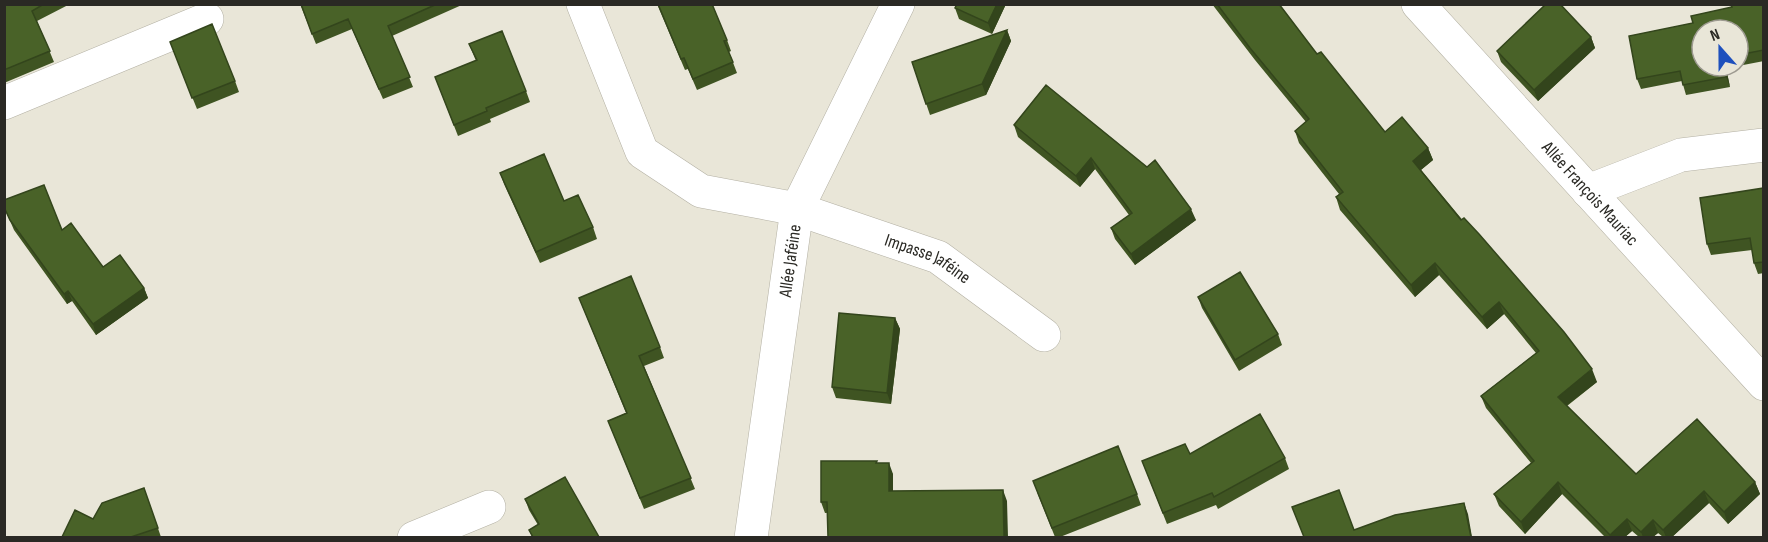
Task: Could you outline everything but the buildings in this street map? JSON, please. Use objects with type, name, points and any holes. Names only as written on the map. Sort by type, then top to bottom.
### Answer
[{"type":"street","name":"Impasse Jaféine","points":[[583,4],[642,152],[701,191],[797,209],[938,257],[1044,335]]},
{"type":"street","name":"Allée Jaféine","points":[[751,537],[797,209],[898,4]]},
{"type":"street","name":"Allée François Mauriac","points":[[1418,4],[1764,384]]},
{"type":"street","points":[[4,103],[207,19]]},
{"type":"street","points":[[1587,191],[1681,155],[1764,145]]},
{"type":"street","points":[[414,537],[489,507]]}]
